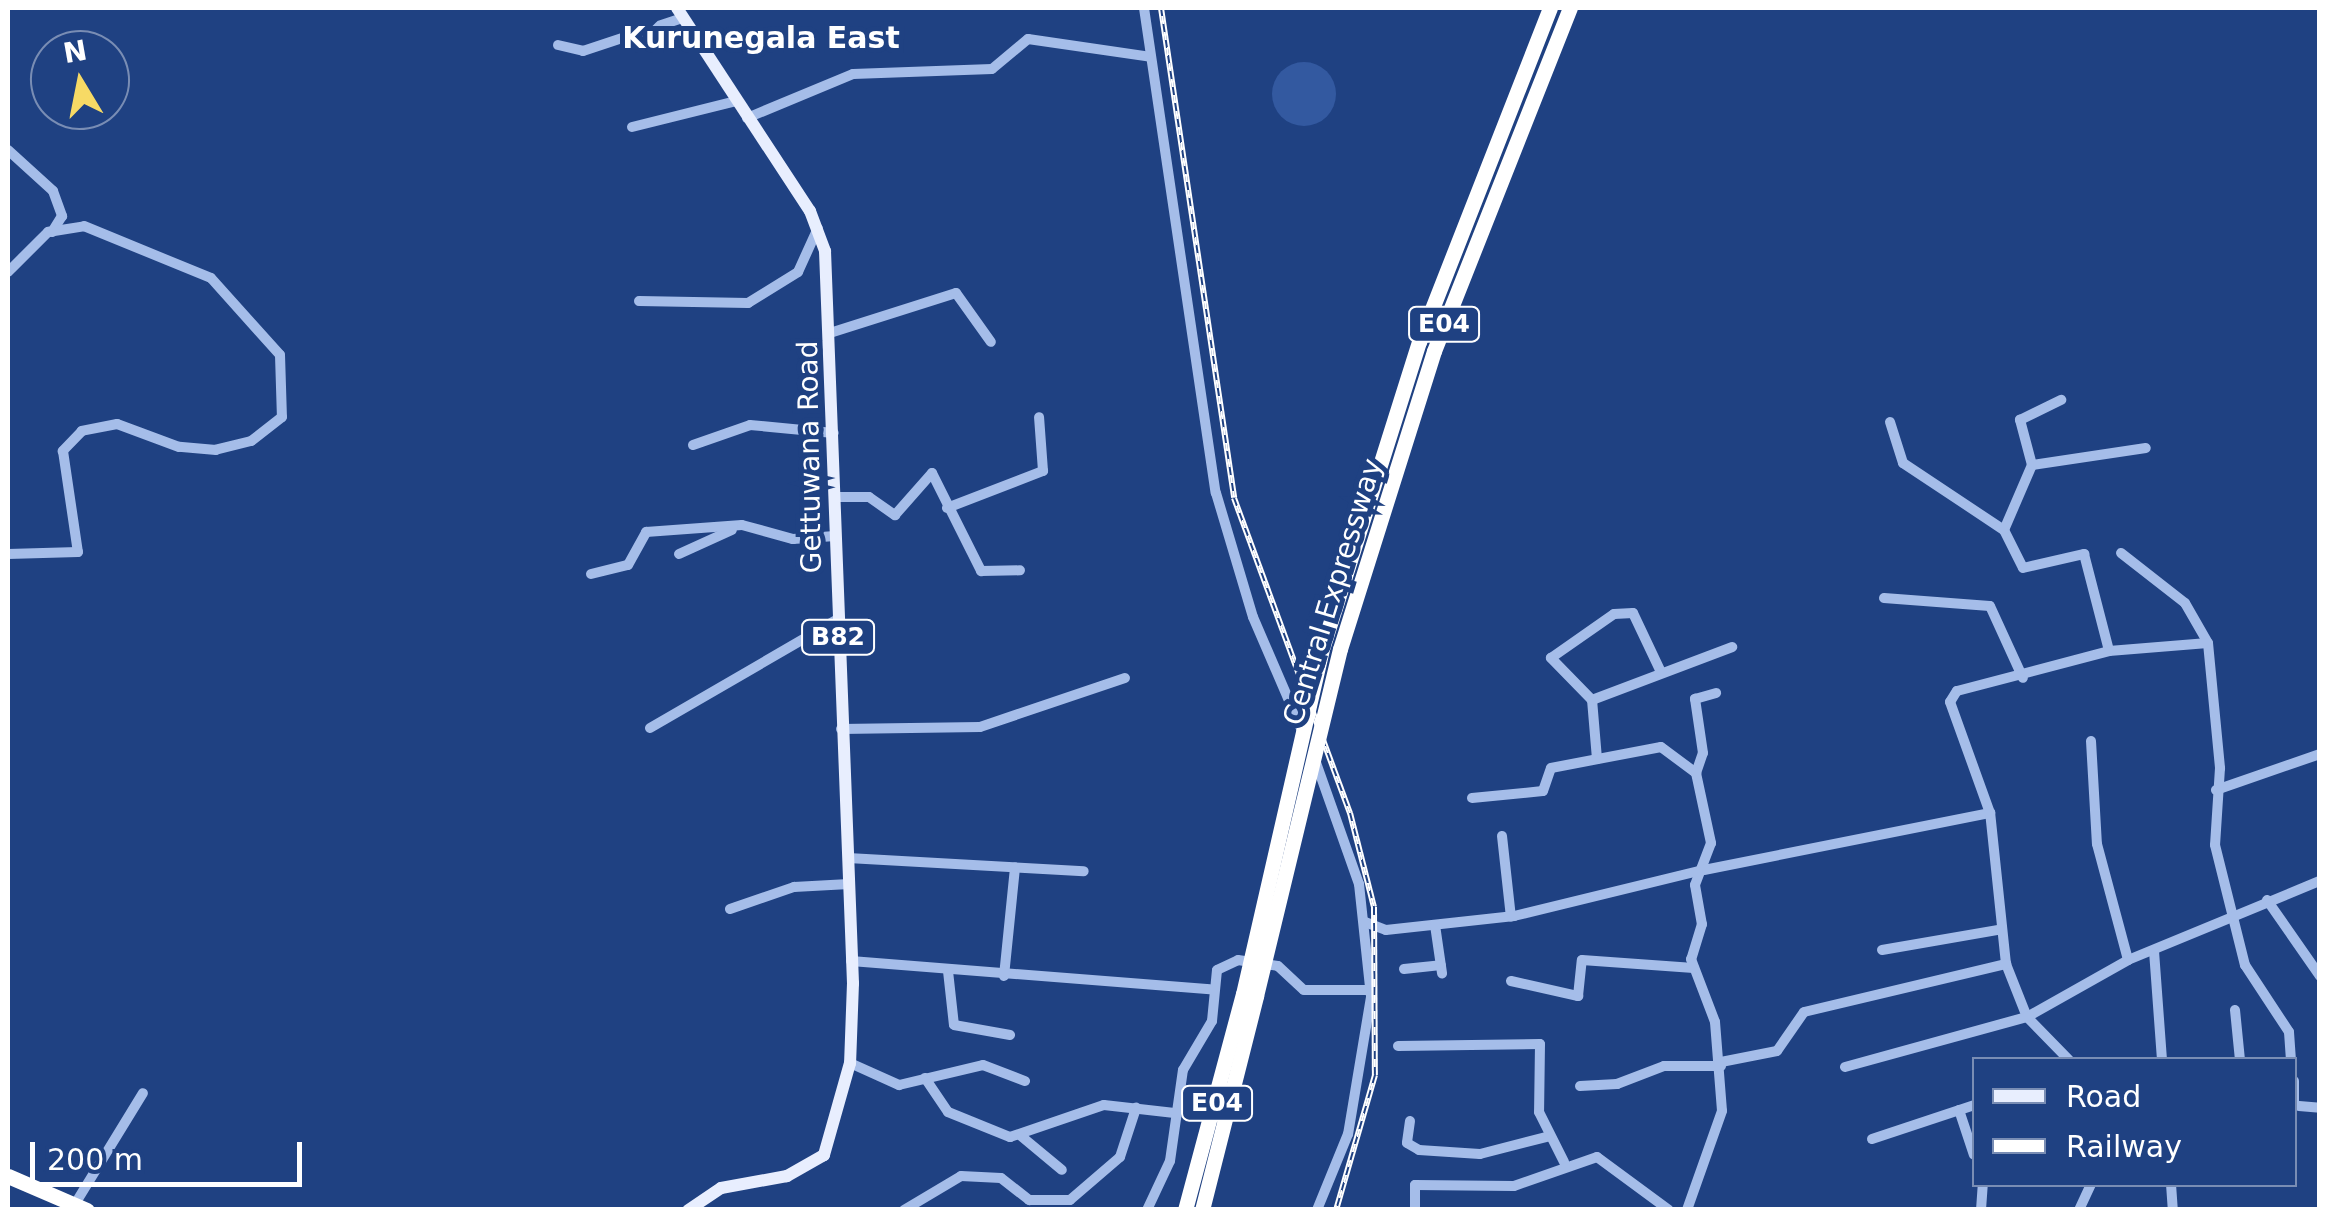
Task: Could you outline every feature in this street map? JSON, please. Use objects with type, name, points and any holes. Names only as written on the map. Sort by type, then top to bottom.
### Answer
[{"type":"highway","name":"Central Expressway","points":[[1202,1210],[1250,995],[1311,688],[1370,488],[1482,166],[1550,8]]},
{"type":"highway","name":"Central Expressway","points":[[1185,1210],[1250,995],[1325,695],[1428,370],[1570,8]]},
{"type":"highway","points":[[8,1176],[81,1207]]},
{"type":"main road","name":"Gettuwana Road","points":[[680,13],[819,227],[833,332],[835,536],[851,961],[850,1063],[819,1160],[721,1188],[688,1210]]},
{"type":"street","points":[[1144,8],[1216,493],[1253,617],[1341,823],[1364,922],[1370,990],[1348,1134],[1317,1210]]},
{"type":"street","points":[[558,45],[583,50],[680,13]]},
{"type":"street","points":[[746,118],[852,74],[999,67],[1020,40],[1151,57]]},
{"type":"street","points":[[632,127],[736,102]]},
{"type":"street","points":[[8,150],[52,191],[62,216],[52,232],[8,272]]},
{"type":"street","points":[[8,554],[78,552],[63,450],[82,431],[117,424],[179,447],[216,450],[251,441],[282,417],[280,354],[212,278],[84,226],[52,232]]},
{"type":"street","points":[[640,302],[748,303],[798,272],[819,227]]},
{"type":"street","points":[[833,332],[956,292],[991,342]]},
{"type":"street","points":[[2004,530],[2032,465],[2020,420],[2061,400]]},
{"type":"street","points":[[947,508],[1043,471],[1040,416]]},
{"type":"street","points":[[1890,422],[1903,463],[2004,530],[2023,568],[2084,554],[2109,652]]},
{"type":"street","points":[[694,446],[750,425],[834,433]]},
{"type":"street","points":[[2032,465],[2146,448]]},
{"type":"street","points":[[834,497],[868,497],[894,514],[927,473],[981,570],[1020,570]]},
{"type":"street","points":[[591,574],[628,566],[646,532],[737,526],[792,539],[835,536]]},
{"type":"street","points":[[679,554],[737,526]]},
{"type":"street","points":[[2121,553],[2185,603],[2208,643],[2216,790],[2212,821],[2230,918],[2245,965],[2289,1032],[2292,1057]]},
{"type":"street","points":[[1884,598],[1990,606],[2023,678]]},
{"type":"street","points":[[1597,759],[1592,700],[1551,658],[1614,614],[1633,613],[1660,670]]},
{"type":"street","points":[[650,728],[838,620]]},
{"type":"street","points":[[2066,1057],[2027,1017],[2006,964],[1998,930],[1990,813],[1950,702],[1957,692],[2023,678],[2109,652],[2208,643]]},
{"type":"street","points":[[1592,700],[1660,670],[1732,647]]},
{"type":"street","points":[[841,729],[980,726],[1125,678]]},
{"type":"street","points":[[1687,1210],[1697,1170],[1716,1148],[1721,1064],[1694,968],[1701,870],[1711,843],[1696,773],[1703,754],[1695,699],[1716,693]]},
{"type":"street","points":[[2091,741],[2097,844],[2128,960]]},
{"type":"street","points":[[1472,798],[1543,791],[1551,768],[1660,747],[1696,773]]},
{"type":"street","points":[[2216,790],[2320,754]]},
{"type":"street","points":[[1364,922],[1386,930],[1511,917],[1701,870],[1990,813]]},
{"type":"street","points":[[1502,836],[1511,917]]},
{"type":"street","points":[[848,858],[1084,871]]},
{"type":"street","points":[[1004,976],[1015,868]]},
{"type":"street","points":[[1845,1067],[2027,1017],[2128,960],[2320,881]]},
{"type":"street","points":[[730,909],[794,887],[848,884]]},
{"type":"street","points":[[2267,900],[2320,976]]},
{"type":"street","points":[[1404,969],[1441,969],[1434,925]]},
{"type":"street","points":[[1882,950],[1998,930]]},
{"type":"street","points":[[2154,951],[2162,1057]]},
{"type":"street","points":[[1147,1210],[1170,1161],[1182,1070],[1212,1021],[1210,989],[1217,970],[1238,960],[1278,966],[1304,990],[1370,990]]},
{"type":"street","points":[[1511,981],[1578,996],[1582,960],[1694,968]]},
{"type":"street","points":[[851,961],[948,972],[1210,989]]},
{"type":"street","points":[[1580,1086],[1664,1066],[1721,1064],[1777,1051],[1804,1012],[2006,964]]},
{"type":"street","points":[[948,972],[954,1025],[1010,1036]]},
{"type":"street","points":[[2235,1010],[2240,1057]]},
{"type":"street","points":[[1398,1046],[1540,1044],[1538,1112],[1564,1162]]},
{"type":"street","points":[[850,1063],[899,1085],[983,1065],[1025,1081]]},
{"type":"street","points":[[924,1078],[948,1112],[1020,1136],[1062,1170]]},
{"type":"street","points":[[81,1207],[143,1093]]},
{"type":"street","points":[[1020,1136],[1098,1106],[1175,1113]]},
{"type":"street","points":[[1872,1139],[1972,1106]]},
{"type":"street","points":[[904,1210],[961,1176],[1002,1178],[1030,1200],[1070,1200],[1120,1157],[1136,1108]]},
{"type":"street","points":[[1959,1110],[1972,1149]]},
{"type":"street","points":[[1410,1121],[1407,1143],[1418,1150],[1496,1152],[1550,1136]]},
{"type":"street","points":[[1415,1210],[1415,1186],[1514,1186],[1564,1162],[1597,1157],[1669,1210]]},
{"type":"street","points":[[2079,1210],[2090,1187]]},
{"type":"shaded area","points":[[1304,62],[1327,71],[1336,94],[1327,117],[1304,126],[1281,117],[1272,94],[1281,71]]},
{"type":"railway","points":[[1161,8],[1234,498],[1350,813],[1374,907],[1375,1075],[1336,1210]]},
{"type":"district","name":"Kurunegala East","points":[[761,38]]}]
